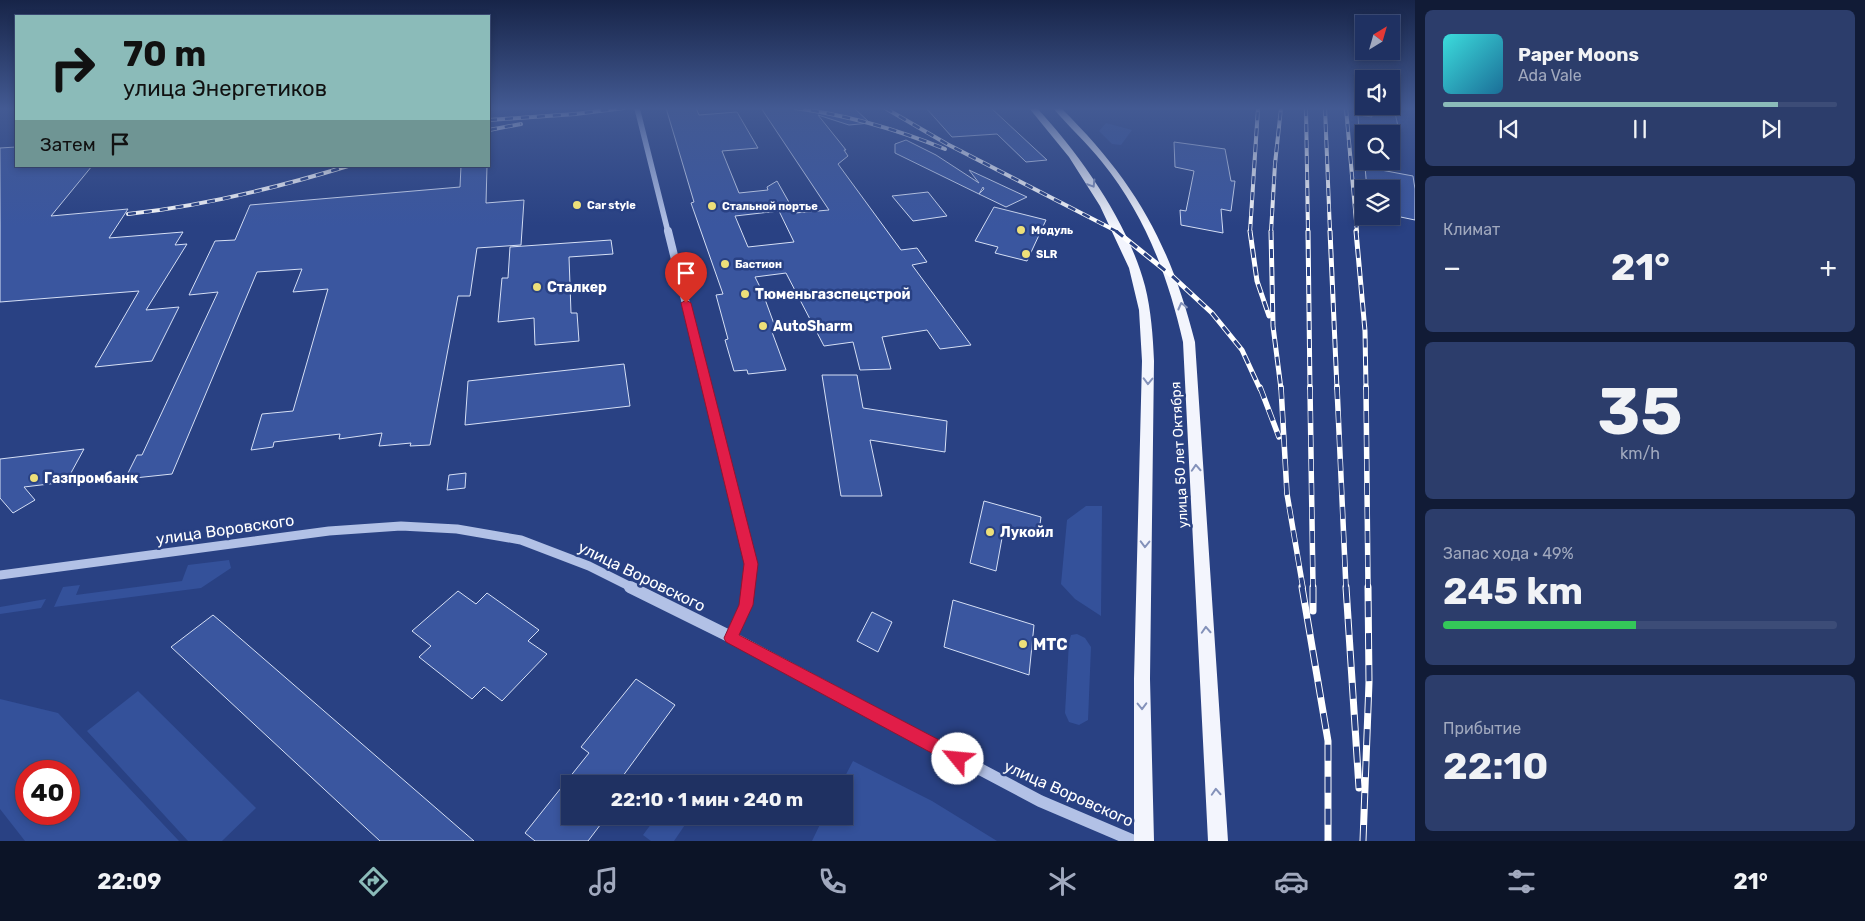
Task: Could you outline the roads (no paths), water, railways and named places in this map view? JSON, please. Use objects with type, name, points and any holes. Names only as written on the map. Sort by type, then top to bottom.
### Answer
[{"type":"main road","name":"улица 50 лет Октября","points":[[1066,147],[1079,163],[1105,204],[1141,291],[1147,332],[1142,680],[1144,841]]},
{"type":"main road","name":"улица 50 лет Октября","points":[[1095,147],[1121,179],[1142,210],[1162,249],[1181,303],[1189,342],[1218,841]]},
{"type":"street","points":[[647,147],[751,564],[746,605],[731,638]]},
{"type":"street","name":"улица Воровского","points":[[0,575],[329,531],[401,526],[457,529],[521,540],[589,566],[731,638],[1040,801],[1134,841]]},
{"type":"railway","points":[[940,147],[945,149]]},
{"type":"railway","points":[[953,147],[1118,232]]},
{"type":"railway","points":[[1250,231],[1255,147]]},
{"type":"railway","points":[[1271,232],[1277,147]]},
{"type":"railway","points":[[1307,147],[1308,232]]},
{"type":"railway","points":[[1327,147],[1330,232]]},
{"type":"railway","points":[[1349,147],[1357,232]]},
{"type":"railway","points":[[128,214],[156,211],[239,195],[294,182],[345,167]]},
{"type":"railway","points":[[1116,231],[1171,275],[1212,313],[1242,350],[1260,389]]},
{"type":"railway","points":[[1250,231],[1257,281],[1269,316]]},
{"type":"railway","points":[[1308,231],[1310,389]]},
{"type":"railway","points":[[1330,231],[1337,389]]},
{"type":"railway","points":[[1356,231],[1365,331],[1366,389]]},
{"type":"railway","points":[[1271,232],[1273,326],[1281,389]]},
{"type":"railway","points":[[1260,387],[1279,437]]},
{"type":"railway","points":[[1281,387],[1287,494],[1303,588]]},
{"type":"railway","points":[[1310,387],[1313,588]]},
{"type":"railway","points":[[1337,387],[1346,588]]},
{"type":"railway","points":[[1366,387],[1368,588]]},
{"type":"railway","points":[[1302,587],[1328,741],[1328,841]]},
{"type":"railway","points":[[1346,587],[1359,788]]},
{"type":"railway","points":[[1363,841],[1369,682],[1368,587]]},
{"type":"railway","points":[[1313,588],[1313,611]]},
{"type":"place","name":"Car style","points":[[577,205]]},
{"type":"place","name":"Стальной портье","points":[[712,206]]},
{"type":"place","name":"Модуль","points":[[1021,230]]},
{"type":"place","name":"SLR","points":[[1026,254]]},
{"type":"place","name":"Бастион","points":[[725,264]]},
{"type":"place","name":"Сталкер","points":[[537,287]]},
{"type":"place","name":"Тюменьгазспецстрой","points":[[745,294]]},
{"type":"place","name":"AutoSharm","points":[[763,326]]},
{"type":"place","name":"Газпромбанк","points":[[34,478]]},
{"type":"place","name":"Лукойл","points":[[990,532]]},
{"type":"place","name":"МТС","points":[[1023,644]]}]
